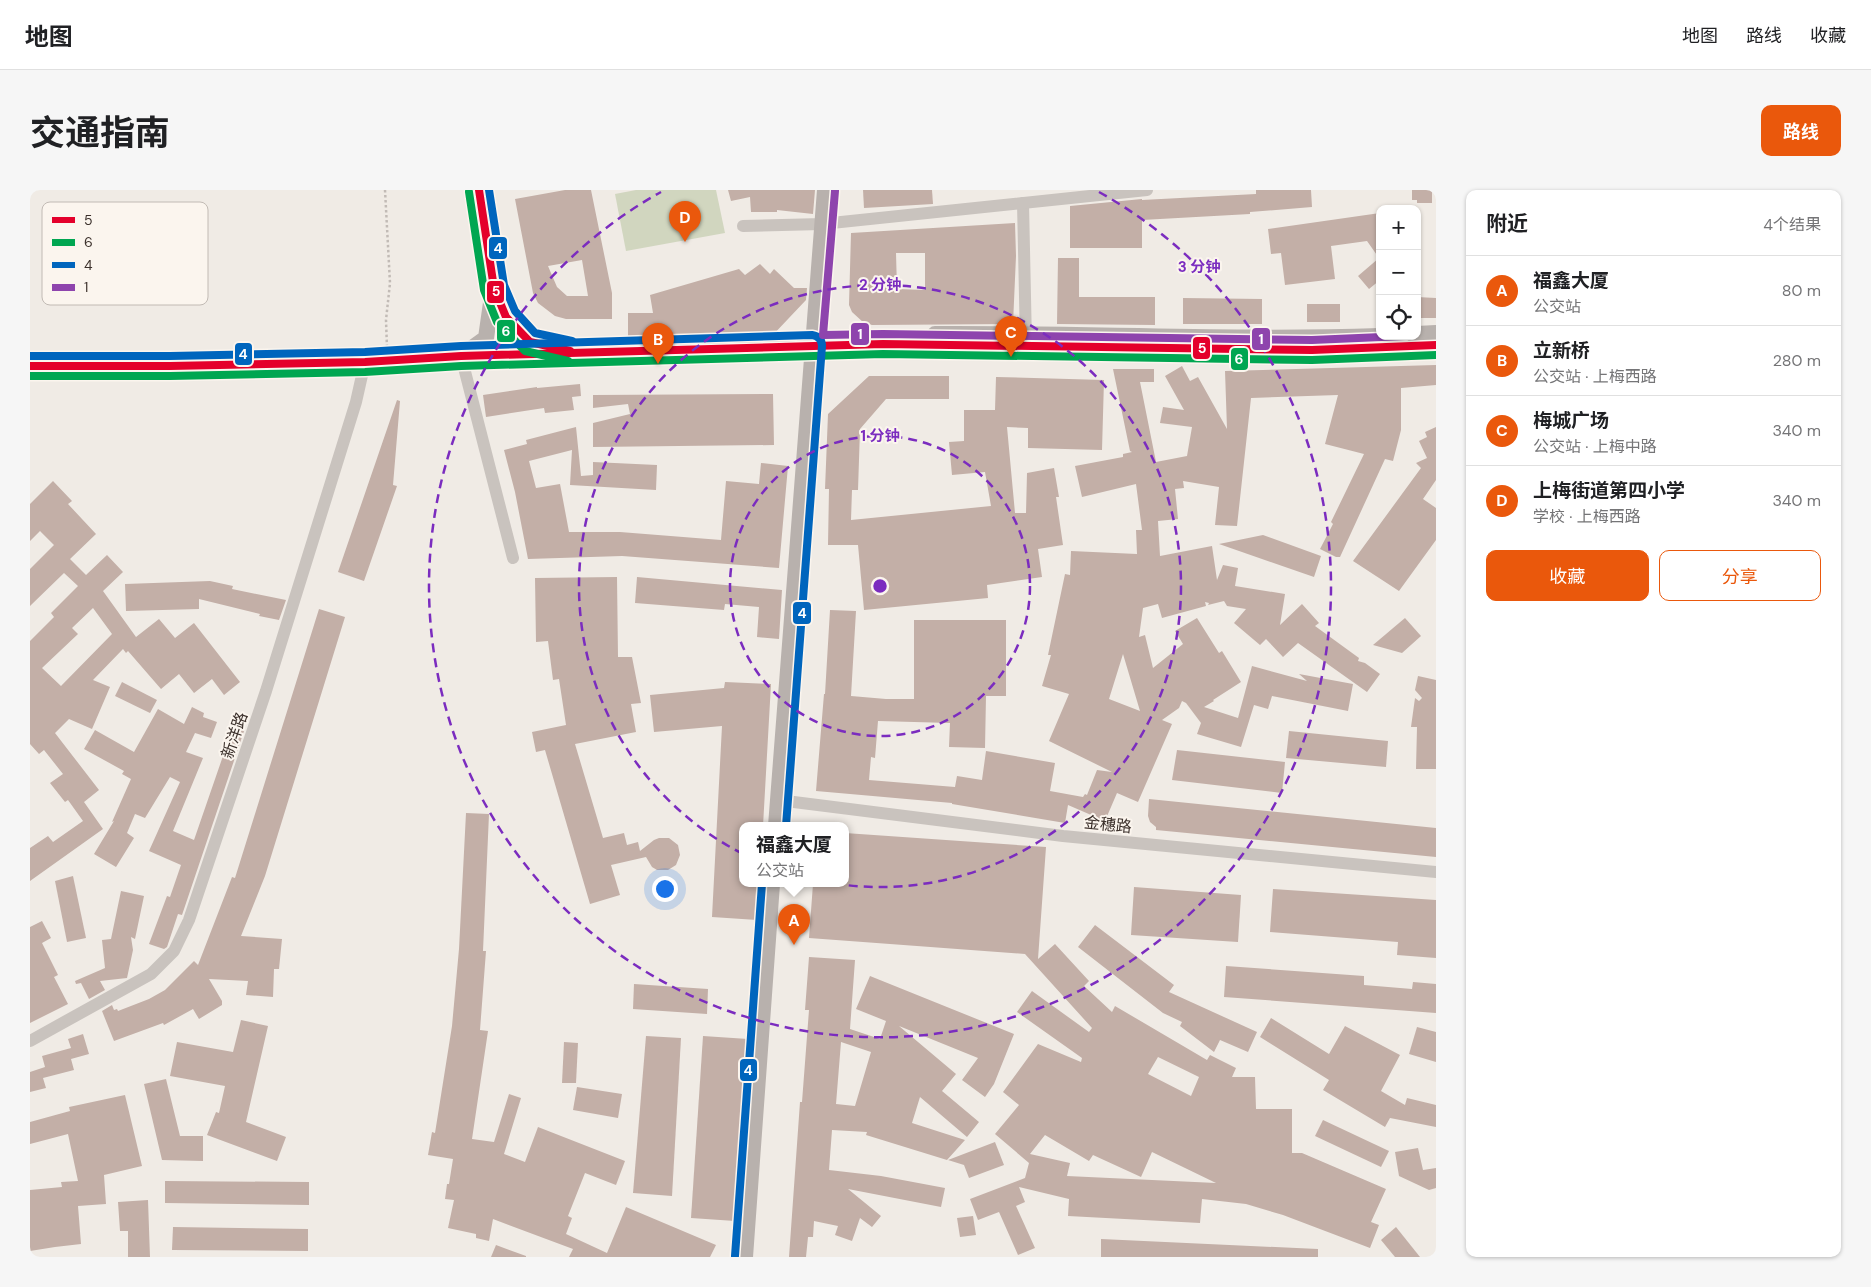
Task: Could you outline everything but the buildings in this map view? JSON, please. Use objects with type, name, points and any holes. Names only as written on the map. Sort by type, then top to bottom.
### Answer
[{"type":"main road","points":[[479,190],[494,288],[506,317],[530,342],[577,353]]},
{"type":"main road","points":[[461,356],[486,338],[491,303],[479,190]]},
{"type":"main road","points":[[776,822],[825,190]]},
{"type":"main road","points":[[1421,334],[1436,333]]},
{"type":"main road","points":[[1312,344],[1376,336]]},
{"type":"main road","points":[[444,358],[813,340],[883,344],[1026,340],[1436,345]]},
{"type":"main road","points":[[30,366],[179,366],[402,360]]},
{"type":"main road","points":[[745,1257],[772,887]]},
{"type":"street","points":[[743,226],[822,224],[1023,203],[1043,195],[1147,190]]},
{"type":"street","points":[[1023,203],[1026,340]]},
{"type":"street","points":[[461,356],[514,558]]},
{"type":"street","name":"新洋路","points":[[30,1041],[151,974],[174,951],[189,920],[266,691],[356,402],[366,362]]},
{"type":"street","name":"金穗路","points":[[778,800],[1063,836],[1436,872]]},
{"type":"path","points":[[385,190],[390,283],[386,320],[387,350]]},
{"type":"green space","points":[[636,190],[716,190],[725,233],[626,251],[615,194]]},
{"type":"tunnel","points":[[403,360],[444,358]]},
{"type":"transit line","name":"5","points":[[479,190],[494,288],[506,317],[530,342],[570,351]]},
{"type":"transit line","name":"4","points":[[489,190],[504,285],[515,311],[535,333],[572,341]]},
{"type":"transit line","name":"1","points":[[835,191],[823,335],[883,334],[1312,340],[1376,337]]},
{"type":"transit line","name":"6","points":[[469,192],[484,290],[497,322],[525,351],[568,361]]},
{"type":"transit line","name":"4","points":[[30,356],[170,356],[365,352],[461,346],[812,335],[818,337],[822,346],[786,822]]},
{"type":"transit line","name":"5","points":[[30,366],[170,366],[365,362],[461,356],[883,344],[1312,350],[1436,345]]},
{"type":"transit line","name":"6","points":[[30,376],[170,376],[365,372],[461,366],[883,354],[1312,360],[1436,355]]},
{"type":"transit line","name":"4","points":[[735,1256],[762,887]]},
{"type":"place","name":"上梅街道第四小学","points":[[685,242]]},
{"type":"place","name":"梅城广场","points":[[1011,357]]},
{"type":"place","name":"立新桥","points":[[658,364]]},
{"type":"place","name":"福鑫大厦","points":[[794,945]]}]
